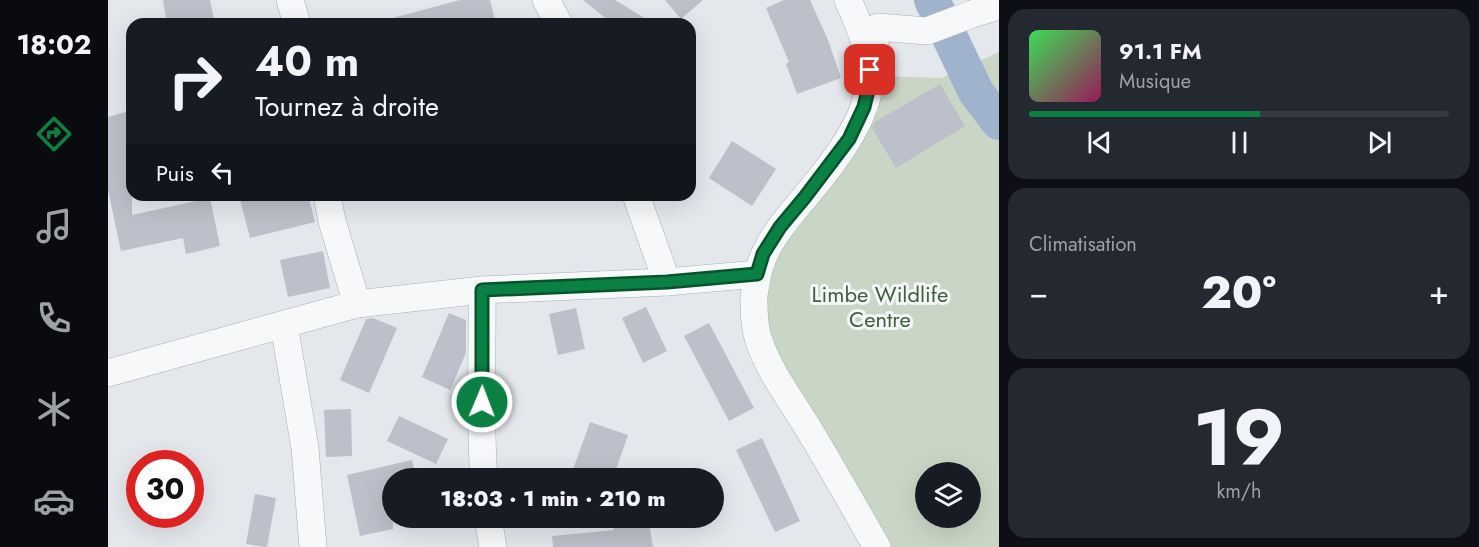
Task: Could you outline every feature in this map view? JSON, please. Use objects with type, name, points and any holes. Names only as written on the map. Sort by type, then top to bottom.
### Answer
[{"type":"street","points":[[290,0],[295,18]]},
{"type":"street","points":[[546,0],[556,18]]},
{"type":"street","points":[[848,0],[866,47],[870,70]]},
{"type":"street","points":[[877,547],[800,413],[775,377],[758,337],[753,301],[757,274],[763,254],[780,227],[849,139],[864,107],[878,27],[927,31],[999,6]]},
{"type":"street","points":[[328,201],[357,304]]},
{"type":"street","points":[[638,201],[667,282]]},
{"type":"street","points":[[108,373],[357,304],[482,290],[667,282],[757,274]]},
{"type":"street","points":[[482,290],[481,421],[483,468]]},
{"type":"street","points":[[284,325],[305,448],[313,547]]},
{"type":"street","points":[[490,528],[493,547]]},
{"type":"green space","name":"Limbe Wildlife Centre","points":[[999,52],[999,547],[885,547],[761,338],[760,277],[881,76],[941,78]]},
{"type":"building","points":[[163,0],[210,0],[214,18],[166,18]]},
{"type":"building","points":[[460,0],[490,0],[494,18],[393,18]]},
{"type":"building","points":[[583,0],[615,0],[644,18],[606,18]]},
{"type":"building","points":[[665,0],[703,0],[682,18]]},
{"type":"building","points":[[784,0],[810,0],[828,40],[841,78],[797,94],[786,64],[789,62],[766,8]]},
{"type":"building","points":[[940,84],[965,126],[896,168],[872,128],[875,122]]},
{"type":"building","points":[[126,112],[126,201],[132,201],[132,215],[196,201],[211,201],[220,246],[186,254],[183,238],[121,251],[108,190],[108,117]]},
{"type":"building","points":[[732,141],[776,169],[752,206],[709,178]]},
{"type":"building","points":[[241,201],[310,201],[315,222],[250,238]]},
{"type":"building","points":[[323,251],[330,288],[288,297],[280,260]]},
{"type":"building","points":[[646,307],[667,351],[643,363],[622,318]]},
{"type":"building","points":[[576,308],[585,349],[558,355],[549,314]]},
{"type":"building","points":[[449,313],[466,320],[466,353],[450,390],[422,377]]},
{"type":"building","points":[[373,318],[397,328],[369,393],[340,380],[366,319]]},
{"type":"building","points":[[709,323],[754,408],[729,421],[684,336]]},
{"type":"building","points":[[351,409],[352,456],[326,457],[324,410]]},
{"type":"building","points":[[399,416],[448,439],[436,464],[387,441]]},
{"type":"building","points":[[590,422],[628,435],[616,468],[574,468]]},
{"type":"building","points":[[762,438],[800,521],[775,532],[736,450]]},
{"type":"building","points":[[412,460],[414,468],[382,468],[382,528],[393,529],[360,536],[347,475]]},
{"type":"building","points":[[255,494],[276,498],[267,547],[246,544]]},
{"type":"building","points":[[614,528],[650,528],[653,547],[553,547],[552,536],[614,530]]},
{"type":"waterway","points":[[932,0],[976,92],[999,122]]},
{"type":"route","points":[[482,402],[482,290],[667,282],[757,274],[763,254],[780,227],[849,139],[864,107],[870,70]]}]
